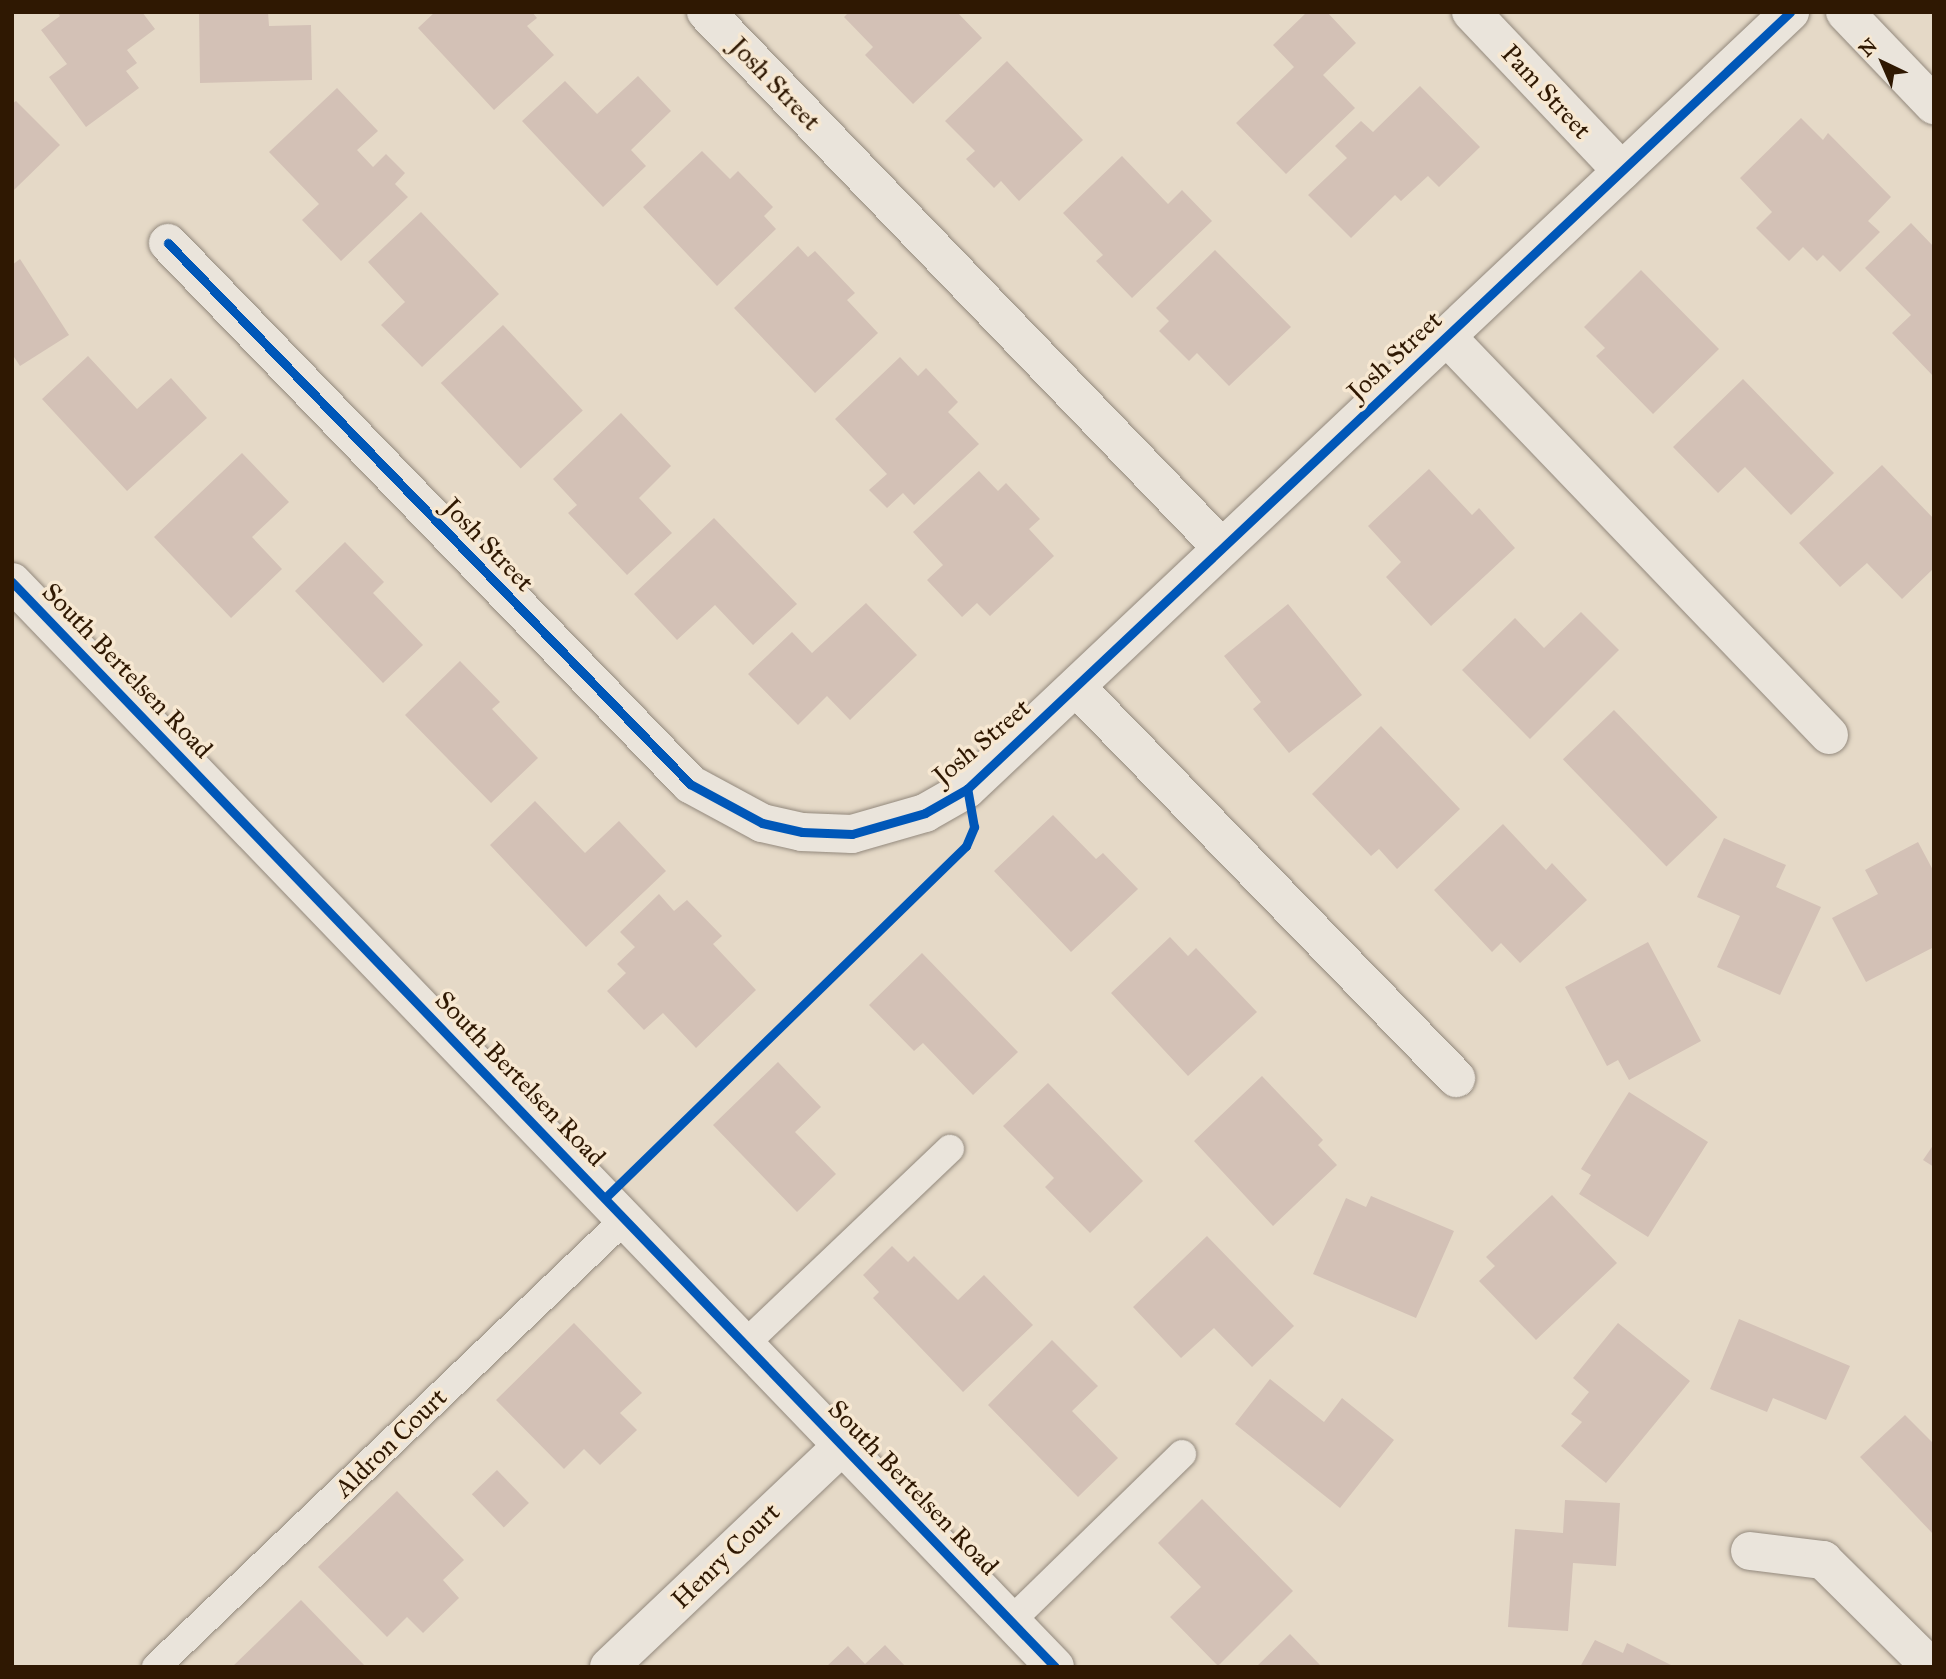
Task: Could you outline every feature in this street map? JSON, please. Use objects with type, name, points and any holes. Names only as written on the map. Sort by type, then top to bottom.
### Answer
[{"type":"street","name":"Josh Street","points":[[706,12],[1222,548]]},
{"type":"street","name":"Pam Street","points":[[1471,12],[1622,172]]},
{"type":"street","name":"Josh Street","points":[[168,243],[690,784],[727,808],[762,823],[802,832],[852,834],[894,825],[967,789],[1790,12]]},
{"type":"street","points":[[1845,12],[1934,105]]},
{"type":"street","name":"Josh Street","points":[[1446,336],[1829,735]]},
{"type":"street","name":"South Bertelsen Road","points":[[12,582],[1055,1667]]},
{"type":"street","points":[[1077,688],[1456,1078]]},
{"type":"street","name":"Henry Court","points":[[609,1667],[843,1445]]},
{"type":"street","points":[[1750,1551],[1822,1560],[1931,1667]]},
{"type":"lane","points":[[745,1344],[950,1149]]},
{"type":"lane","name":"Aldron Court","points":[[156,1667],[625,1219]]},
{"type":"lane","points":[[1011,1621],[1182,1454]]},
{"type":"building","points":[[57,12],[142,12],[155,29],[127,50],[137,63],[126,71],[139,88],[86,127],[49,77],[67,64],[41,30],[60,16]]},
{"type":"building","points":[[199,12],[268,12],[269,26],[311,25],[312,80],[200,83]]},
{"type":"building","points":[[435,12],[532,12],[537,18],[527,26],[554,55],[494,110],[418,28]]},
{"type":"building","points":[[849,12],[957,12],[982,38],[913,104],[865,55],[873,47],[844,17]]},
{"type":"building","points":[[1307,12],[1327,12],[1356,43],[1323,75],[1355,108],[1286,174],[1236,123],[1294,67],[1273,45]]},
{"type":"building","points":[[1007,61],[1083,140],[1019,201],[1001,181],[994,188],[966,159],[975,151],[945,121]]},
{"type":"building","points":[[638,76],[671,111],[631,150],[646,166],[603,207],[522,121],[565,81],[597,114]]},
{"type":"building","points":[[1420,86],[1480,147],[1439,187],[1428,176],[1401,201],[1395,195],[1351,238],[1308,195],[1347,158],[1335,146],[1361,121],[1373,132]]},
{"type":"building","points":[[337,88],[378,131],[357,150],[373,167],[386,154],[405,173],[395,184],[408,197],[341,261],[302,220],[319,204],[269,152]]},
{"type":"building","points":[[16,101],[60,145],[14,190],[12,104]]},
{"type":"building","points":[[1801,118],[1823,140],[1828,133],[1891,197],[1868,221],[1880,232],[1840,272],[1823,255],[1817,261],[1803,247],[1789,261],[1756,228],[1772,212],[1740,178]]},
{"type":"building","points":[[702,151],[730,179],[738,171],[773,207],[764,216],[776,229],[717,286],[643,207]]},
{"type":"building","points":[[1122,156],[1168,204],[1182,190],[1212,221],[1132,298],[1096,261],[1103,255],[1063,213]]},
{"type":"building","points":[[421,212],[499,294],[422,367],[381,325],[405,302],[368,262]]},
{"type":"building","points":[[1911,223],[1934,247],[1934,377],[1892,333],[1911,315],[1865,268]]},
{"type":"building","points":[[798,246],[808,257],[815,251],[855,293],[847,300],[878,333],[815,393],[734,308]]},
{"type":"building","points":[[1215,250],[1291,327],[1229,386],[1197,353],[1189,361],[1159,331],[1169,321],[1156,308]]},
{"type":"building","points":[[20,259],[69,335],[20,366],[12,354],[12,265]]},
{"type":"building","points":[[1641,270],[1719,349],[1653,414],[1596,356],[1605,348],[1584,327]]},
{"type":"building","points":[[503,325],[583,411],[521,469],[441,383]]},
{"type":"building","points":[[88,356],[137,409],[171,378],[207,418],[127,491],[42,399]]},
{"type":"building","points":[[900,357],[918,376],[926,368],[958,402],[948,412],[979,444],[914,505],[903,493],[887,508],[869,490],[887,474],[835,419]]},
{"type":"building","points":[[1743,379],[1834,473],[1791,515],[1745,467],[1718,493],[1673,447]]},
{"type":"building","points":[[621,413],[671,466],[639,498],[672,533],[627,575],[568,513],[577,505],[553,479]]},
{"type":"building","points":[[242,453],[289,502],[252,537],[282,569],[231,618],[154,537]]},
{"type":"building","points":[[1882,465],[1934,519],[1934,568],[1902,599],[1867,563],[1840,587],[1799,543]]},
{"type":"building","points":[[1429,469],[1472,515],[1479,508],[1515,548],[1431,626],[1386,577],[1401,562],[1368,526]]},
{"type":"building","points":[[979,471],[998,491],[1006,483],[1040,519],[1029,529],[1054,556],[990,616],[977,603],[962,617],[927,580],[943,565],[913,532]]},
{"type":"building","points":[[714,518],[797,604],[753,645],[715,605],[677,640],[634,594]]},
{"type":"building","points":[[345,542],[384,582],[373,593],[423,645],[383,683],[295,591]]},
{"type":"building","points":[[866,603],[917,655],[850,720],[827,696],[798,725],[748,674],[792,632],[812,653]]},
{"type":"building","points":[[1288,604],[1362,695],[1289,753],[1253,709],[1261,702],[1224,656]]},
{"type":"building","points":[[1581,612],[1619,650],[1530,739],[1462,670],[1515,618],[1544,648]]},
{"type":"building","points":[[460,661],[500,702],[492,709],[538,758],[491,803],[405,715]]},
{"type":"building","points":[[1614,710],[1718,817],[1666,867],[1563,759]]},
{"type":"building","points":[[1381,726],[1460,809],[1397,869],[1379,849],[1371,856],[1312,794]]},
{"type":"building","points":[[535,801],[585,853],[619,821],[666,871],[586,947],[490,845]]},
{"type":"building","points":[[1053,815],[1096,859],[1103,853],[1138,889],[1071,952],[994,871]]},
{"type":"building","points":[[1503,824],[1546,870],[1552,863],[1587,900],[1520,963],[1501,943],[1492,952],[1434,890]]},
{"type":"building","points":[[1724,838],[1786,865],[1776,887],[1821,907],[1780,995],[1717,967],[1740,916],[1697,897]]},
{"type":"building","points":[[1918,842],[1934,872],[1934,947],[1866,982],[1832,918],[1878,894],[1865,870]]},
{"type":"building","points":[[659,894],[674,911],[687,900],[722,936],[713,944],[756,990],[696,1048],[663,1013],[644,1030],[607,991],[626,973],[617,964],[635,947],[620,932]]},
{"type":"building","points":[[1170,937],[1188,956],[1196,948],[1257,1012],[1188,1076],[1111,993]]},
{"type":"building","points":[[1648,942],[1701,1041],[1629,1080],[1618,1060],[1607,1066],[1565,987]]},
{"type":"building","points":[[922,953],[1018,1052],[973,1095],[923,1043],[914,1051],[869,1005]]},
{"type":"building","points":[[778,1062],[821,1107],[795,1132],[836,1174],[797,1212],[713,1125]]},
{"type":"building","points":[[1262,1076],[1323,1140],[1318,1145],[1337,1165],[1273,1226],[1194,1141]]},
{"type":"building","points":[[1048,1083],[1143,1181],[1090,1233],[1045,1187],[1054,1178],[1003,1126]]},
{"type":"building","points":[[1629,1092],[1708,1142],[1648,1237],[1579,1194],[1591,1175],[1581,1169]]},
{"type":"building","points":[[1934,1144],[1934,1167],[1923,1160]]},
{"type":"building","points":[[1552,1195],[1617,1263],[1536,1340],[1479,1281],[1495,1266],[1486,1257]]},
{"type":"building","points":[[1371,1196],[1454,1231],[1416,1318],[1313,1274],[1346,1198],[1366,1207]]},
{"type":"building","points":[[1207,1236],[1294,1326],[1252,1367],[1214,1328],[1181,1358],[1133,1307]]},
{"type":"building","points":[[892,1246],[908,1262],[914,1256],[958,1300],[984,1275],[1033,1325],[963,1392],[873,1298],[879,1292],[863,1275]]},
{"type":"building","points":[[1739,1319],[1850,1366],[1826,1420],[1773,1398],[1767,1412],[1710,1389]]},
{"type":"building","points":[[574,1323],[642,1393],[620,1413],[637,1430],[600,1465],[584,1449],[564,1469],[496,1400]]},
{"type":"building","points":[[1618,1323],[1690,1381],[1606,1483],[1561,1446],[1582,1422],[1571,1414],[1589,1392],[1573,1378]]},
{"type":"building","points":[[1052,1340],[1098,1386],[1072,1411],[1118,1458],[1078,1497],[988,1405]]},
{"type":"building","points":[[1270,1379],[1324,1422],[1342,1398],[1394,1440],[1340,1508],[1235,1424]]},
{"type":"building","points":[[1905,1415],[1934,1444],[1934,1535],[1860,1457]]},
{"type":"building","points":[[497,1470],[529,1503],[504,1527],[472,1494]]},
{"type":"building","points":[[397,1491],[464,1560],[443,1580],[459,1598],[423,1633],[407,1617],[387,1637],[318,1567]]},
{"type":"building","points":[[1202,1499],[1293,1591],[1218,1666],[1170,1617],[1201,1587],[1158,1543]]},
{"type":"building","points":[[1565,1500],[1620,1503],[1616,1566],[1573,1563],[1568,1631],[1508,1627],[1515,1529],[1563,1533]]},
{"type":"building","points":[[301,1600],[366,1667],[232,1667]]},
{"type":"building","points":[[1290,1634],[1322,1667],[1256,1667]]},
{"type":"building","points":[[1595,1640],[1623,1653],[1627,1643],[1675,1667],[1580,1667]]},
{"type":"building","points":[[885,1645],[906,1667],[826,1667],[848,1646],[865,1664]]},
{"type":"cycle path","points":[[168,243],[690,784],[762,823],[802,832],[852,834],[925,813],[967,789],[1790,12]]},
{"type":"cycle path","points":[[12,582],[1055,1667]]},
{"type":"cycle path","points":[[605,1198],[966,846],[974,827],[967,789]]}]
